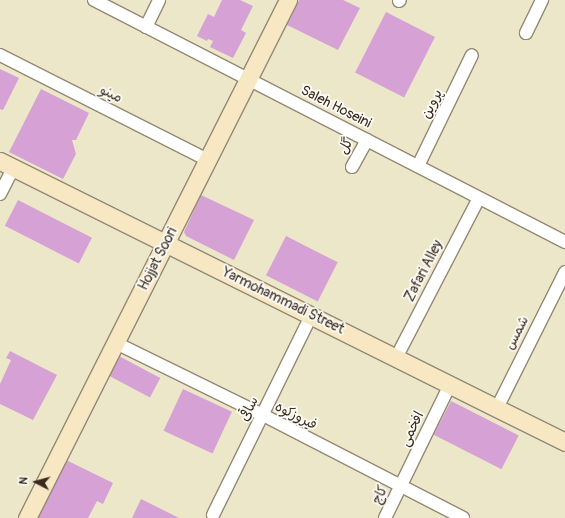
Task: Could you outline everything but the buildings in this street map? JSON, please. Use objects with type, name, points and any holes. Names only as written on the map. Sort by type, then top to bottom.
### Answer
[{"type":"street","name":"Saleh Hoseini","points":[[94,0],[565,242]]},
{"type":"street","points":[[146,27],[159,0]]},
{"type":"street","name":"Hojjat Soori","points":[[27,518],[288,0]]},
{"type":"street","points":[[526,33],[542,0]]},
{"type":"street","name":"مینو","points":[[0,55],[208,160]]},
{"type":"street","name":"پروین","points":[[418,166],[472,55]]},
{"type":"street","name":"گل","points":[[352,167],[366,140]]},
{"type":"street","points":[[0,194],[6,164]]},
{"type":"street","name":"Yarmohammadi Street","points":[[6,164],[565,442]]},
{"type":"street","name":"Zafari Alley","points":[[396,358],[479,198]]},
{"type":"street","name":"شمس","points":[[497,408],[565,272]]},
{"type":"street","name":"ساقی","points":[[213,515],[311,316]]},
{"type":"street","name":"فیروزکوه","points":[[116,343],[262,415],[463,518]]},
{"type":"street","name":"افخمی","points":[[401,486],[450,385]]},
{"type":"street","name":"کاج","points":[[385,518],[401,486]]}]
